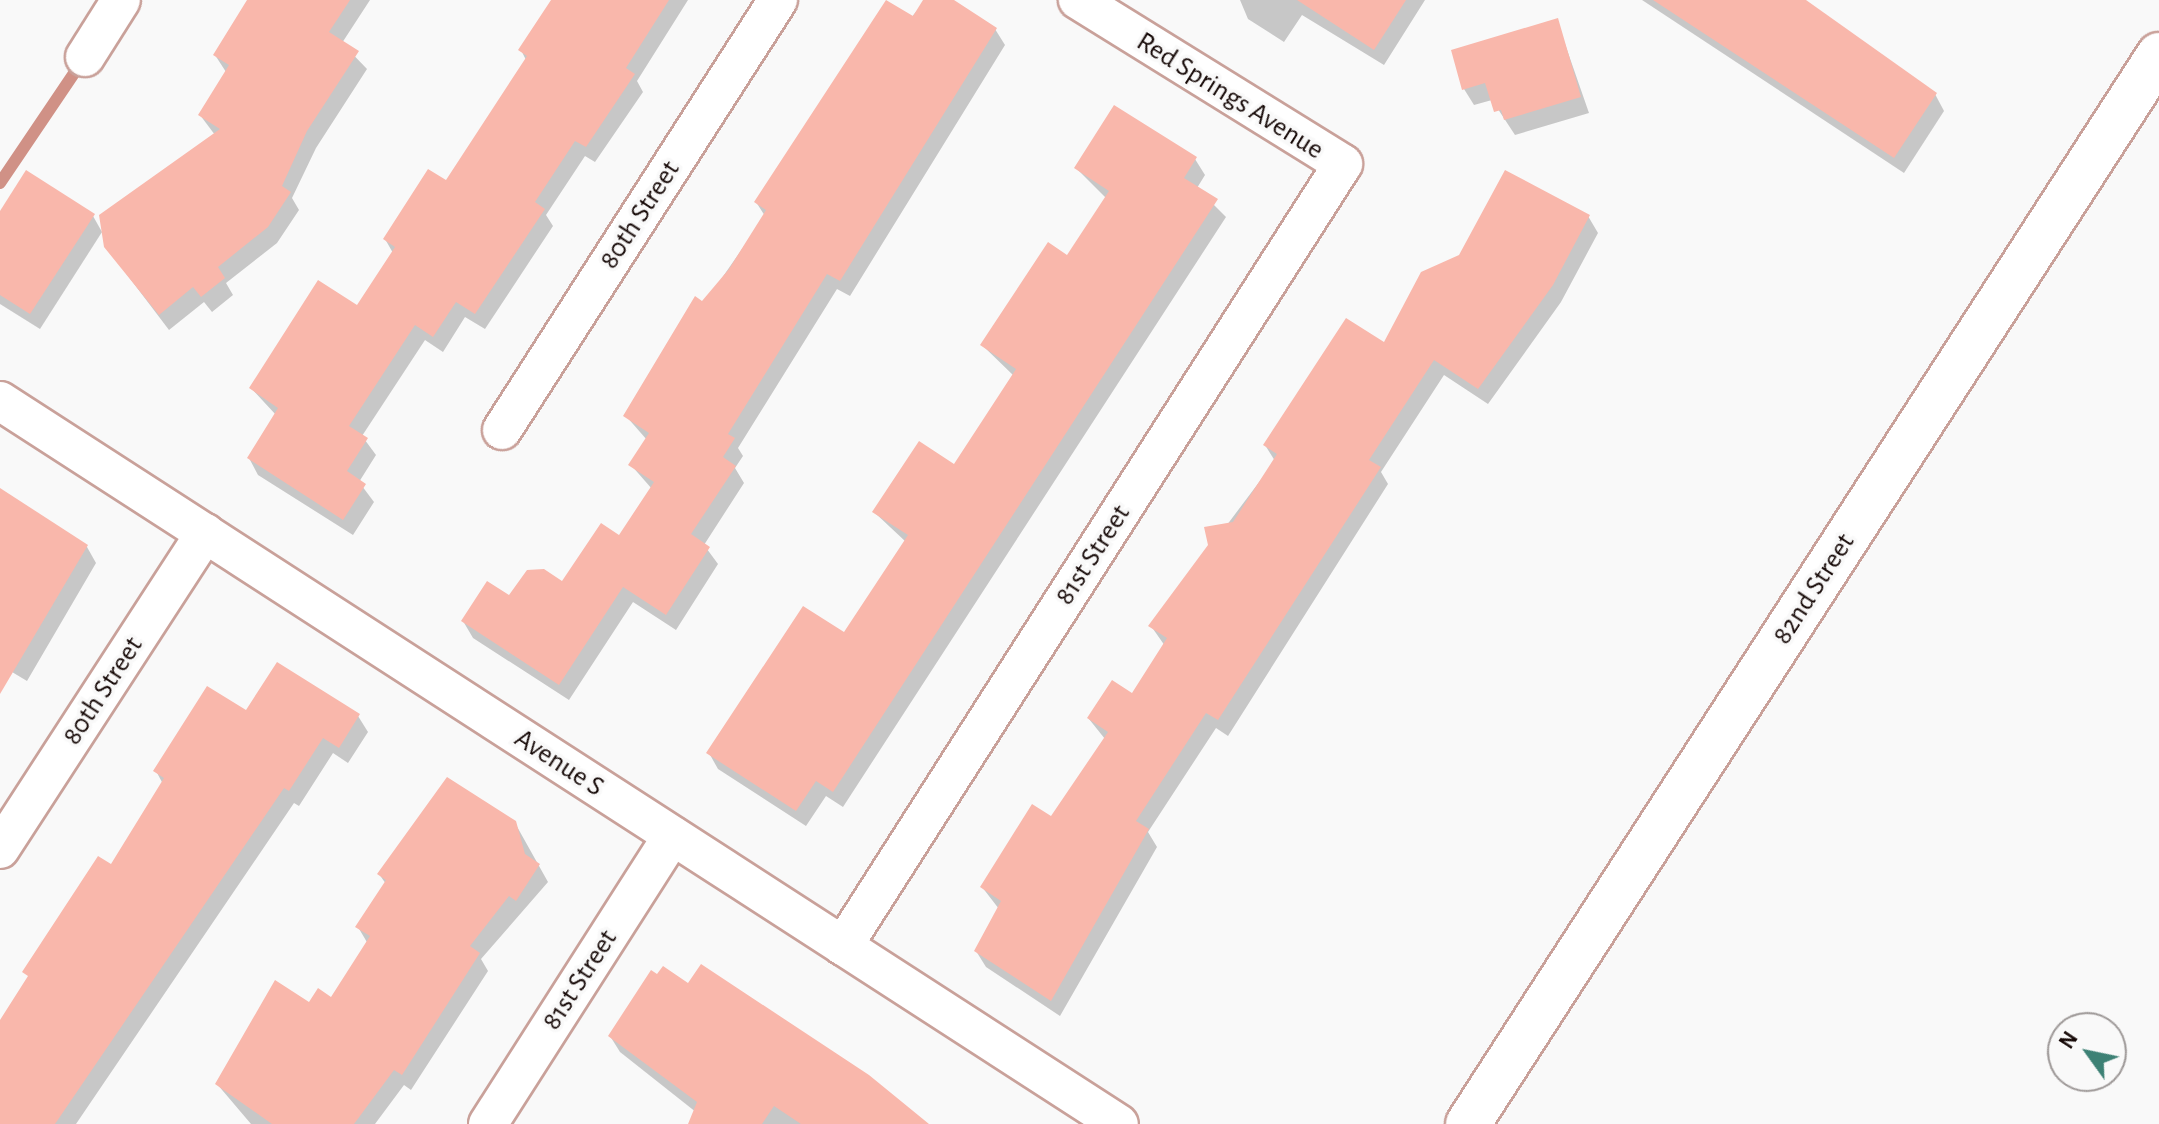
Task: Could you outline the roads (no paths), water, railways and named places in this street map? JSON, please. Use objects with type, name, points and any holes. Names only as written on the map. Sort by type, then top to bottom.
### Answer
[{"type":"main road","name":"82nd Street","points":[[1468,1124],[2159,55]]},
{"type":"street","points":[[85,57],[121,0]]},
{"type":"street","name":"80th Street","points":[[502,430],[778,0]]},
{"type":"street","name":"Red Springs Avenue","points":[[1078,0],[1343,164]]},
{"type":"street","name":"81st Street","points":[[843,946],[1343,164]]},
{"type":"street","name":"Avenue S","points":[[0,401],[1119,1124]]},
{"type":"street","name":"80th Street","points":[[0,849],[205,533]]},
{"type":"street","name":"81st Street","points":[[488,1124],[672,836]]},
{"type":"waterway","points":[[0,183],[83,60]]}]
